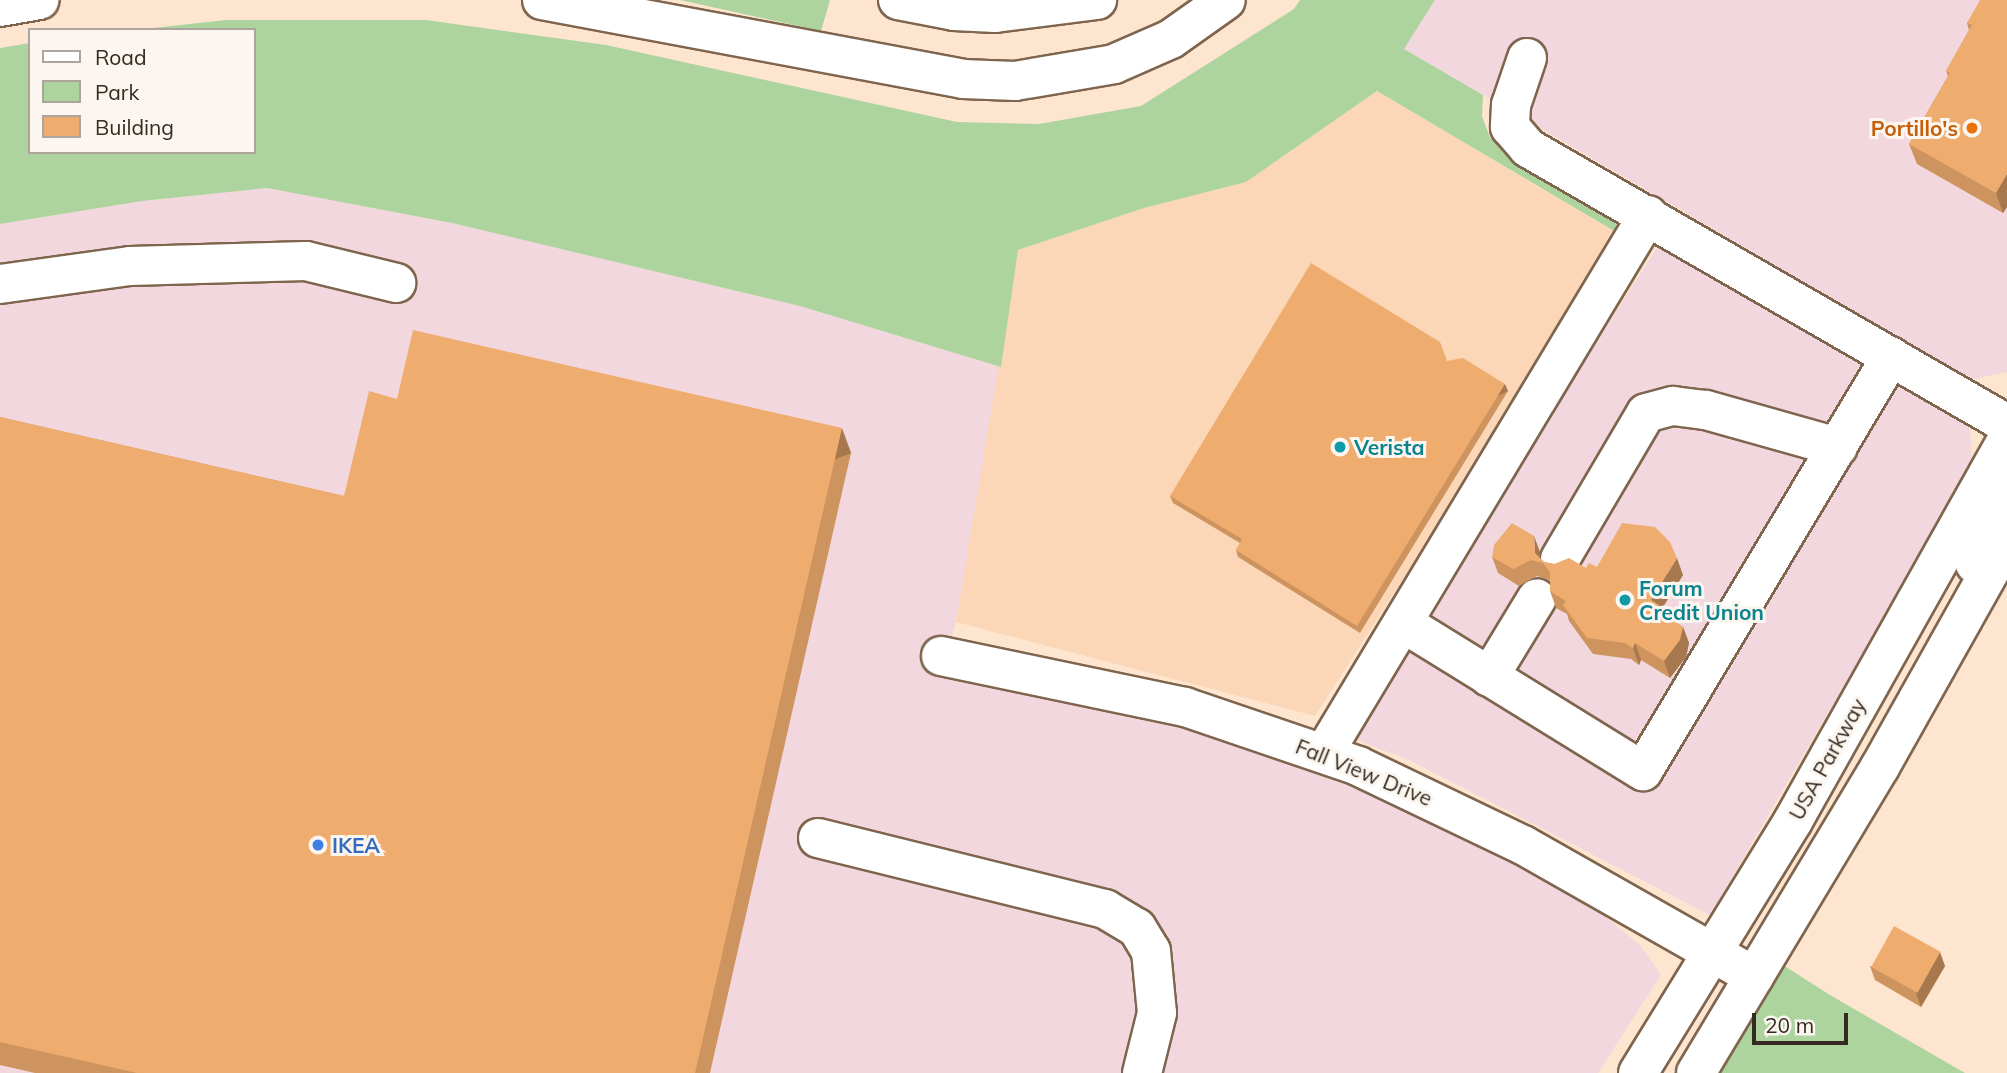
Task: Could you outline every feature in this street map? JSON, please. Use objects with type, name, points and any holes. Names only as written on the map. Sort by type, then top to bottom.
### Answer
[{"type":"main road","points":[[0,7],[39,0]]},
{"type":"main road","points":[[542,0],[963,79],[1015,81],[1114,64],[1171,39],[1226,0]]},
{"type":"main road","points":[[898,0],[954,11],[995,13],[1097,0]]},
{"type":"main road","points":[[1527,58],[1511,105],[1510,127],[1528,148],[2007,424]]},
{"type":"main road","points":[[1324,753],[1648,215]]},
{"type":"main road","points":[[0,284],[130,266],[306,261],[396,283]]},
{"type":"main road","points":[[1403,623],[1643,771],[1891,357]]},
{"type":"main road","points":[[1560,559],[1646,413],[1673,406],[1706,410],[1838,447]]},
{"type":"main road","name":"USA Parkway","points":[[1637,1073],[1793,821],[2007,440]]},
{"type":"main road","points":[[1938,664],[1963,589],[2007,496]]},
{"type":"main road","points":[[1696,1073],[1938,664],[2007,541]]},
{"type":"main road","points":[[1489,677],[1536,598]]},
{"type":"main road","name":"Fall View Drive","points":[[941,656],[1115,689],[1324,753],[1409,788],[1524,845],[1754,976]]},
{"type":"main road","points":[[818,838],[1105,909],[1137,928],[1151,951],[1157,1013],[1142,1073]]},
{"type":"shaded area","points":[[1435,0],[2007,0],[2007,372],[1974,379],[1947,365],[1404,49]]},
{"type":"shaded area","points":[[1377,91],[1623,237],[1315,716],[956,622],[1018,250],[1144,208],[1246,182]]},
{"type":"shaded area","points":[[267,188],[452,223],[800,306],[1001,367],[956,622],[942,672],[1192,726],[1390,798],[1506,857],[1607,918],[1641,946],[1661,975],[1598,1073],[0,1073],[0,224],[142,201]]},
{"type":"shaded area","points":[[1663,238],[1949,406],[1970,429],[1972,456],[1965,478],[1710,915],[1409,760],[1346,736]]},
{"type":"green space","points":[[680,0],[830,0],[821,31]]},
{"type":"green space","points":[[1300,0],[1435,0],[1404,49],[1483,95],[1482,116],[1490,138],[1613,214],[1619,234],[1377,91],[1246,182],[1144,208],[1018,250],[1001,367],[800,306],[452,223],[267,188],[142,201],[0,224],[0,48],[28,43],[28,154],[256,154],[256,28],[153,28],[226,20],[426,20],[606,45],[957,122],[1039,124],[1141,106],[1294,9]]},
{"type":"green space","points":[[1783,965],[1830,995],[1965,1073],[1713,1073]]},
{"type":"building","name":"Portillo's","points":[[1980,0],[2007,0],[2007,174],[1996,193],[1909,144],[1950,73],[1946,71],[1972,25],[1967,23]]},
{"type":"building","name":"Verista","points":[[1311,263],[1440,342],[1447,361],[1463,358],[1505,384],[1357,626],[1236,550],[1242,539],[1170,496]]},
{"type":"building","points":[[413,330],[842,428],[695,1073],[137,1073],[0,1042],[0,417],[344,496],[369,391],[397,399]]},
{"type":"building","name":"Forum Credit Union","points":[[1512,523],[1534,536],[1535,553],[1544,562],[1554,564],[1569,558],[1586,568],[1589,563],[1597,567],[1622,523],[1655,527],[1670,542],[1677,558],[1651,600],[1659,605],[1657,610],[1683,627],[1680,640],[1664,661],[1635,643],[1633,648],[1625,643],[1587,638],[1563,605],[1566,601],[1550,591],[1550,572],[1543,563],[1531,560],[1513,569],[1492,557],[1494,545]]},
{"type":"building","points":[[1894,926],[1940,952],[1918,993],[1871,967]]},
{"type":"place","name":"Portillo's","points":[[1972,128]]},
{"type":"place","name":"Verista","points":[[1340,447]]},
{"type":"place","name":"Forum Credit Union","points":[[1625,600]]},
{"type":"place","name":"IKEA","points":[[318,845]]}]
